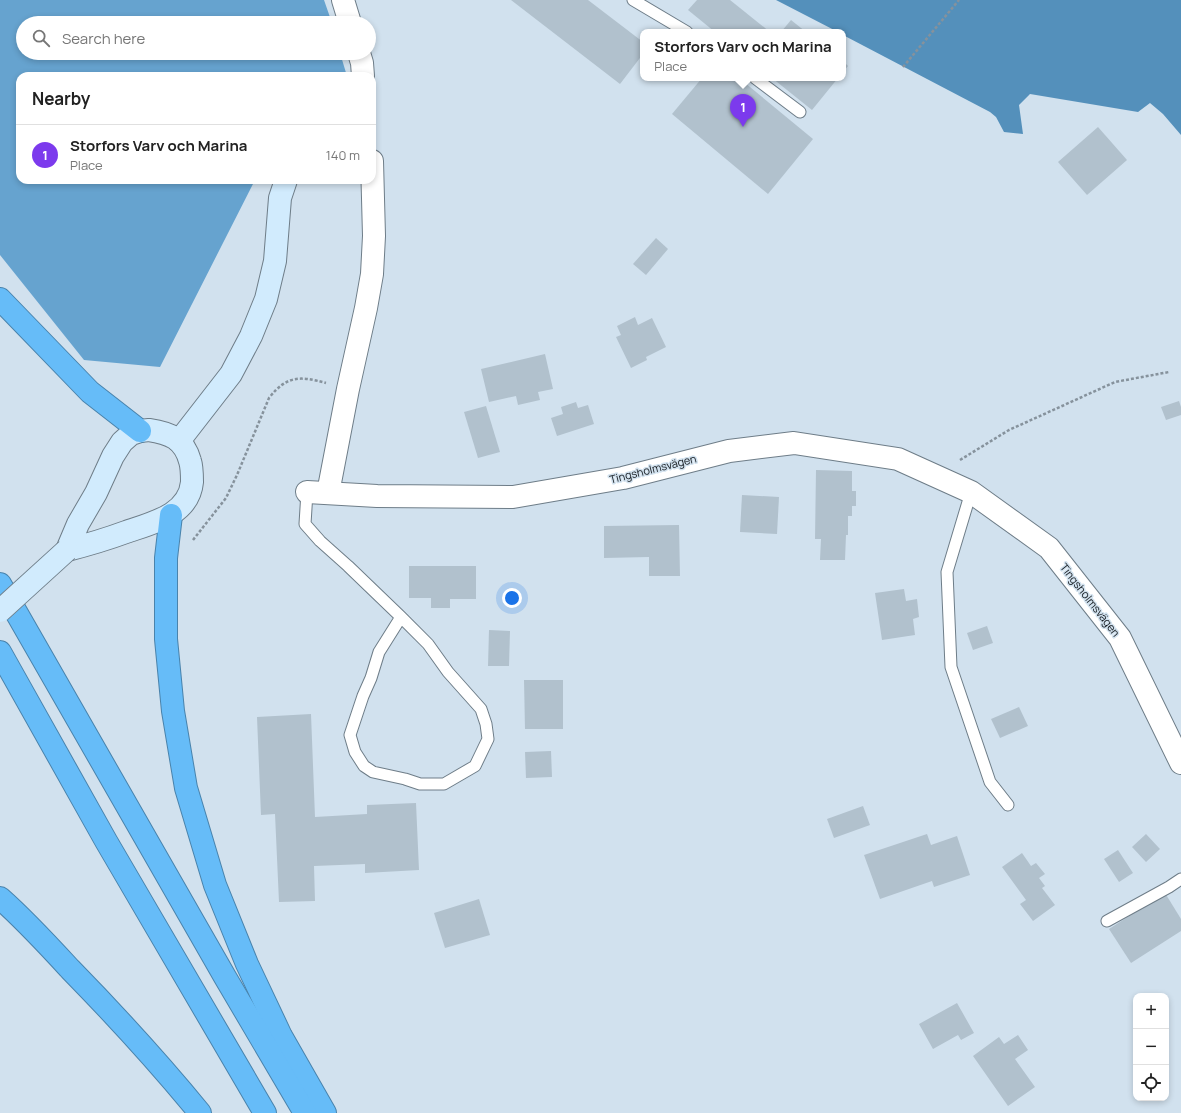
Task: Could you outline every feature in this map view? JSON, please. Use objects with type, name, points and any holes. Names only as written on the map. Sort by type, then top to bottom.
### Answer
[{"type":"highway","points":[[0,299],[90,392],[140,431]]},
{"type":"highway","points":[[170,515],[166,558],[166,639],[173,711],[186,788],[215,885],[247,964],[281,1036],[325,1113]]},
{"type":"highway","points":[[0,584],[225,977],[305,1113]]},
{"type":"highway","points":[[0,652],[106,841],[265,1113]]},
{"type":"highway","points":[[0,898],[17,912],[99,999],[200,1113]]},
{"type":"street","points":[[343,0],[348,16]]},
{"type":"street","points":[[361,60],[363,72]]},
{"type":"street","points":[[179,440],[231,374],[251,336],[266,298],[275,261],[280,198],[285,184]]},
{"type":"street","points":[[317,493],[348,389],[366,308],[372,274],[374,236],[373,184]]},
{"type":"street","points":[[0,611],[68,550],[148,525],[170,515],[180,508],[187,498],[191,487],[192,474],[191,461],[186,449],[179,440],[170,434],[150,430],[131,434],[122,442],[113,456],[96,492],[78,524],[68,550]]},
{"type":"street","name":"Tingsholmsvägen","points":[[317,493],[376,496],[513,497],[623,478],[728,451],[794,443],[898,459],[971,492],[1049,548],[1120,638],[1181,763]]},
{"type":"lane","points":[[634,0],[682,29]]},
{"type":"lane","points":[[759,81],[800,112]]},
{"type":"lane","points":[[971,492],[947,572],[951,667],[990,782],[1008,805]]},
{"type":"lane","points":[[317,493],[305,524],[320,541],[348,566],[401,617],[428,644],[448,672],[481,709],[486,724],[488,739],[475,766],[444,784],[420,784],[373,772],[364,766],[355,752],[350,735],[379,652],[401,617]]},
{"type":"lane","points":[[1107,921],[1169,888],[1181,879]]},
{"type":"path","points":[[903,67],[959,0]]},
{"type":"path","points":[[936,475],[1009,430],[1116,382],[1169,372]]},
{"type":"shaded area","points":[[0,0],[324,0],[330,16],[16,16],[16,60],[342,60],[346,72],[16,72],[16,184],[253,184],[160,367],[84,360],[0,255]]},
{"type":"shaded area","points":[[776,0],[1181,0],[1181,135],[1163,114],[1150,103],[1138,112],[1030,94],[1019,105],[1023,134],[1004,132],[996,117],[990,112],[846,37],[846,29],[832,29]]},
{"type":"building","points":[[511,0],[588,0],[640,40],[640,58],[620,84]]},
{"type":"building","points":[[697,0],[730,0],[766,29],[711,29],[688,10]]},
{"type":"building","points":[[791,20],[802,29],[784,29]]},
{"type":"building","points":[[700,81],[743,81],[813,139],[768,194],[672,114]]},
{"type":"building","points":[[776,81],[836,81],[812,110]]},
{"type":"building","points":[[1098,127],[1127,160],[1087,195],[1058,162]]},
{"type":"building","points":[[656,238],[668,249],[646,275],[633,264]]},
{"type":"building","points":[[635,317],[638,325],[652,318],[666,347],[646,357],[647,360],[631,368],[616,337],[621,335],[617,326]]},
{"type":"building","points":[[545,354],[553,389],[538,392],[540,400],[518,405],[516,396],[489,402],[481,369]]},
{"type":"building","points":[[1179,401],[1181,415],[1166,420],[1161,407]]},
{"type":"building","points":[[576,402],[578,408],[588,405],[594,424],[557,436],[551,418],[563,414],[561,407]]},
{"type":"building","points":[[486,406],[500,452],[478,458],[464,412]]},
{"type":"building","points":[[816,470],[852,471],[852,491],[856,491],[856,506],[852,506],[852,516],[848,516],[848,535],[846,535],[845,560],[820,560],[821,539],[815,539]]},
{"type":"building","points":[[742,495],[779,497],[777,534],[740,532]]},
{"type":"building","points":[[679,525],[680,576],[649,576],[649,557],[604,558],[604,526]]},
{"type":"building","points":[[409,566],[476,566],[476,599],[450,599],[450,608],[431,608],[431,598],[409,598]]},
{"type":"building","points":[[904,589],[906,601],[917,599],[919,617],[913,619],[915,635],[882,640],[875,593]]},
{"type":"building","points":[[987,626],[993,643],[973,650],[967,633]]},
{"type":"building","points":[[489,630],[510,631],[509,666],[488,666]]},
{"type":"building","points":[[524,680],[563,680],[563,729],[525,729]]},
{"type":"building","points":[[1019,707],[1028,726],[1000,738],[991,719]]},
{"type":"building","points":[[311,714],[315,817],[367,814],[367,805],[416,803],[419,870],[365,873],[365,864],[314,866],[315,901],[279,902],[275,814],[261,815],[257,717]]},
{"type":"building","points":[[551,751],[552,777],[526,778],[525,752]]},
{"type":"building","points":[[863,806],[870,825],[834,838],[827,819]]},
{"type":"building","points":[[927,834],[931,845],[957,836],[970,875],[934,887],[932,881],[880,899],[864,855]]},
{"type":"building","points":[[1146,834],[1160,849],[1146,862],[1132,847]]},
{"type":"building","points":[[1118,850],[1133,873],[1119,882],[1104,859]]},
{"type":"building","points":[[1022,853],[1031,866],[1036,863],[1045,874],[1039,878],[1045,886],[1042,888],[1055,905],[1033,921],[1020,904],[1026,900],[1002,867]]},
{"type":"building","points":[[1165,893],[1181,919],[1181,931],[1131,963],[1109,929]]},
{"type":"building","points":[[479,899],[490,935],[445,948],[434,913]]},
{"type":"building","points":[[957,1003],[974,1033],[961,1040],[958,1035],[933,1049],[919,1024]]},
{"type":"building","points":[[1018,1035],[1028,1050],[1015,1059],[1035,1087],[1008,1106],[973,1056],[999,1037],[1004,1044]]},
{"type":"place","name":"Storfors Varv och Marina","points":[[743,127]]}]
